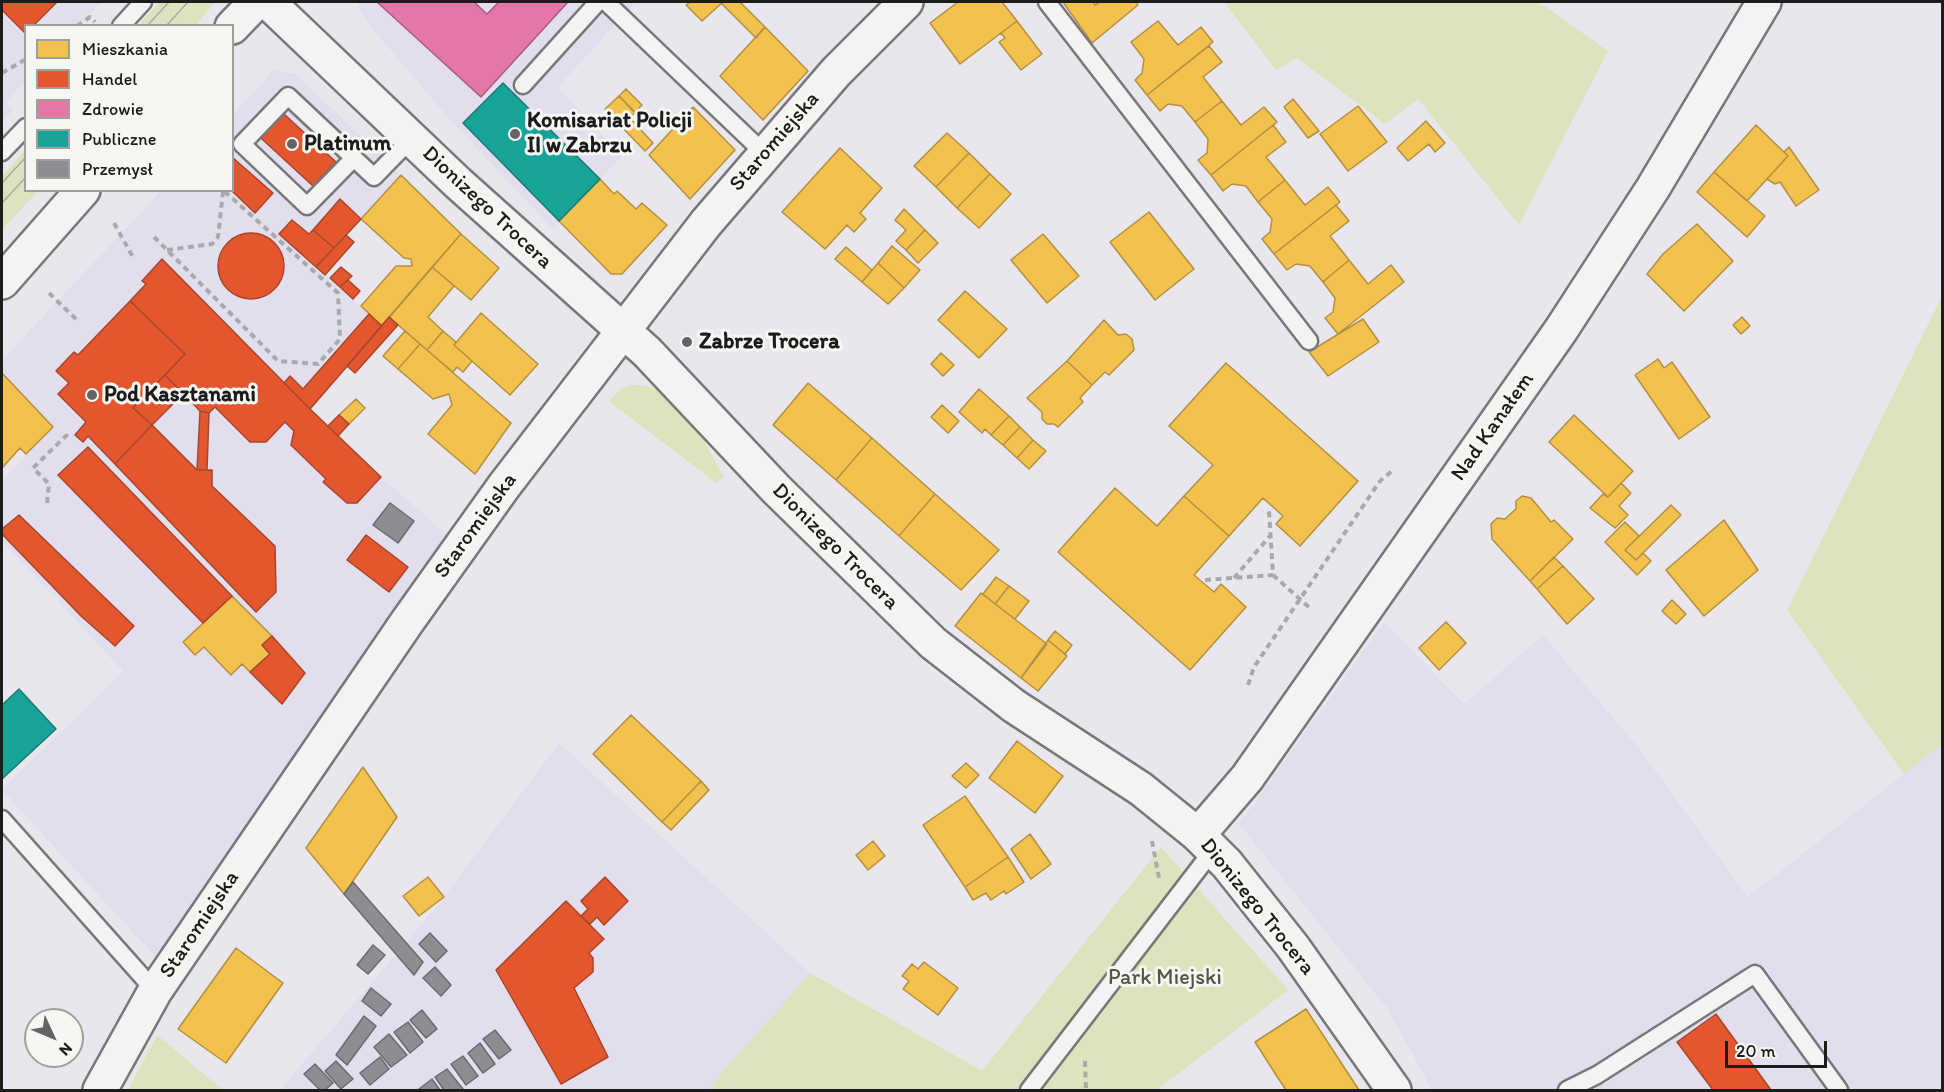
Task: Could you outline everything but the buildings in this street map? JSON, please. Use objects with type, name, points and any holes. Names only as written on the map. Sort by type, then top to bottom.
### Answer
[{"type":"street","points":[[234,25],[256,2]]},
{"type":"street","name":"Dionizego Trocera","points":[[268,2],[458,183],[676,382],[792,505],[933,643],[1014,706],[1141,789],[1205,842],[1293,947],[1394,1090]]},
{"type":"street","name":"Staromiejska","points":[[100,1090],[155,991],[407,622],[504,486],[706,223],[836,72],[906,2]]},
{"type":"street","name":"Nad Kanałem","points":[[1205,842],[1247,778],[1560,330],[1653,188],[1764,2]]},
{"type":"street","points":[[2,282],[81,192]]},
{"type":"lane","points":[[123,24],[143,2]]},
{"type":"lane","points":[[523,85],[598,2]]},
{"type":"lane","points":[[606,2],[765,154]]},
{"type":"lane","points":[[1047,2],[1309,341]]},
{"type":"lane","points":[[354,158],[307,206],[242,144],[288,96],[354,158],[374,177],[411,138]]},
{"type":"lane","points":[[2,152],[24,129]]},
{"type":"lane","points":[[2,819],[155,991]]},
{"type":"lane","points":[[1029,1090],[1164,914],[1205,842]]},
{"type":"lane","points":[[1567,1090],[1597,1075],[1755,974],[1839,1090]]},
{"type":"path","points":[[80,24],[90,17],[98,24]]},
{"type":"path","points":[[2,73],[24,60]]},
{"type":"path","points":[[167,250],[212,244],[218,237],[223,192]]},
{"type":"path","points":[[154,237],[278,361],[318,364],[340,339],[338,293],[224,192]]},
{"type":"path","points":[[114,223],[134,259]]},
{"type":"path","points":[[49,293],[76,319]]},
{"type":"path","points":[[47,503],[49,484],[33,468],[70,432]]},
{"type":"path","points":[[1248,685],[1254,667],[1380,481],[1392,471]]},
{"type":"path","points":[[1269,511],[1273,575],[1312,610]]},
{"type":"path","points":[[1233,578],[1271,535]]},
{"type":"path","points":[[1205,580],[1273,575]]},
{"type":"path","points":[[1151,830],[1164,914]]},
{"type":"path","points":[[1084,1057],[1086,1090]]},
{"type":"shaded area","points":[[2,2],[102,2],[80,24],[24,24],[24,82],[6,102],[13,110],[2,122]]},
{"type":"shaded area","points":[[359,2],[636,2],[558,87],[622,156],[553,229],[452,122],[367,22],[359,8]]},
{"type":"shaded area","points":[[274,70],[296,74],[401,175],[317,267],[382,326],[310,409],[381,477],[452,539],[160,962],[2,790],[123,671],[2,541],[2,480],[53,427],[2,373],[2,360],[160,192],[234,192],[234,113]]},
{"type":"shaded area","points":[[1384,622],[1464,704],[1543,635],[1637,746],[1748,897],[1942,744],[1942,1090],[1432,1090],[1387,1008],[1239,824]]},
{"type":"shaded area","points":[[559,743],[810,973],[707,1090],[280,1090],[438,905]]},
{"type":"green space","points":[[160,2],[215,2],[197,24],[139,24]]},
{"type":"green space","points":[[1224,2],[1539,2],[1608,51],[1519,225],[1418,99],[1385,124],[1297,58],[1276,70]]},
{"type":"green space","points":[[24,151],[24,192],[37,192],[2,230],[2,176]]},
{"type":"green space","points":[[1942,296],[1942,744],[1904,774],[1787,610]]},
{"type":"green space","points":[[632,385],[649,387],[663,393],[676,404],[688,417],[708,447],[724,477],[716,483],[609,401],[622,388]]},
{"type":"green space","name":"Park Miejski","points":[[1161,847],[1288,990],[1157,1090],[707,1090],[810,973],[982,1071]]},
{"type":"green space","points":[[157,1035],[223,1090],[128,1090]]},
{"type":"tram line","points":[[149,24],[169,2]]},
{"type":"tram line","points":[[168,24],[188,2]]},
{"type":"tram line","points":[[2,183],[24,159]]},
{"type":"tram line","points":[[2,203],[24,179]]},
{"type":"place","name":"Komisariat Policji II w Zabrzu","points":[[515,134]]},
{"type":"place","name":"Platinum","points":[[292,144]]},
{"type":"place","name":"Zabrze Trocera","points":[[687,342]]},
{"type":"place","name":"Pod Kasztanami","points":[[92,395]]}]
